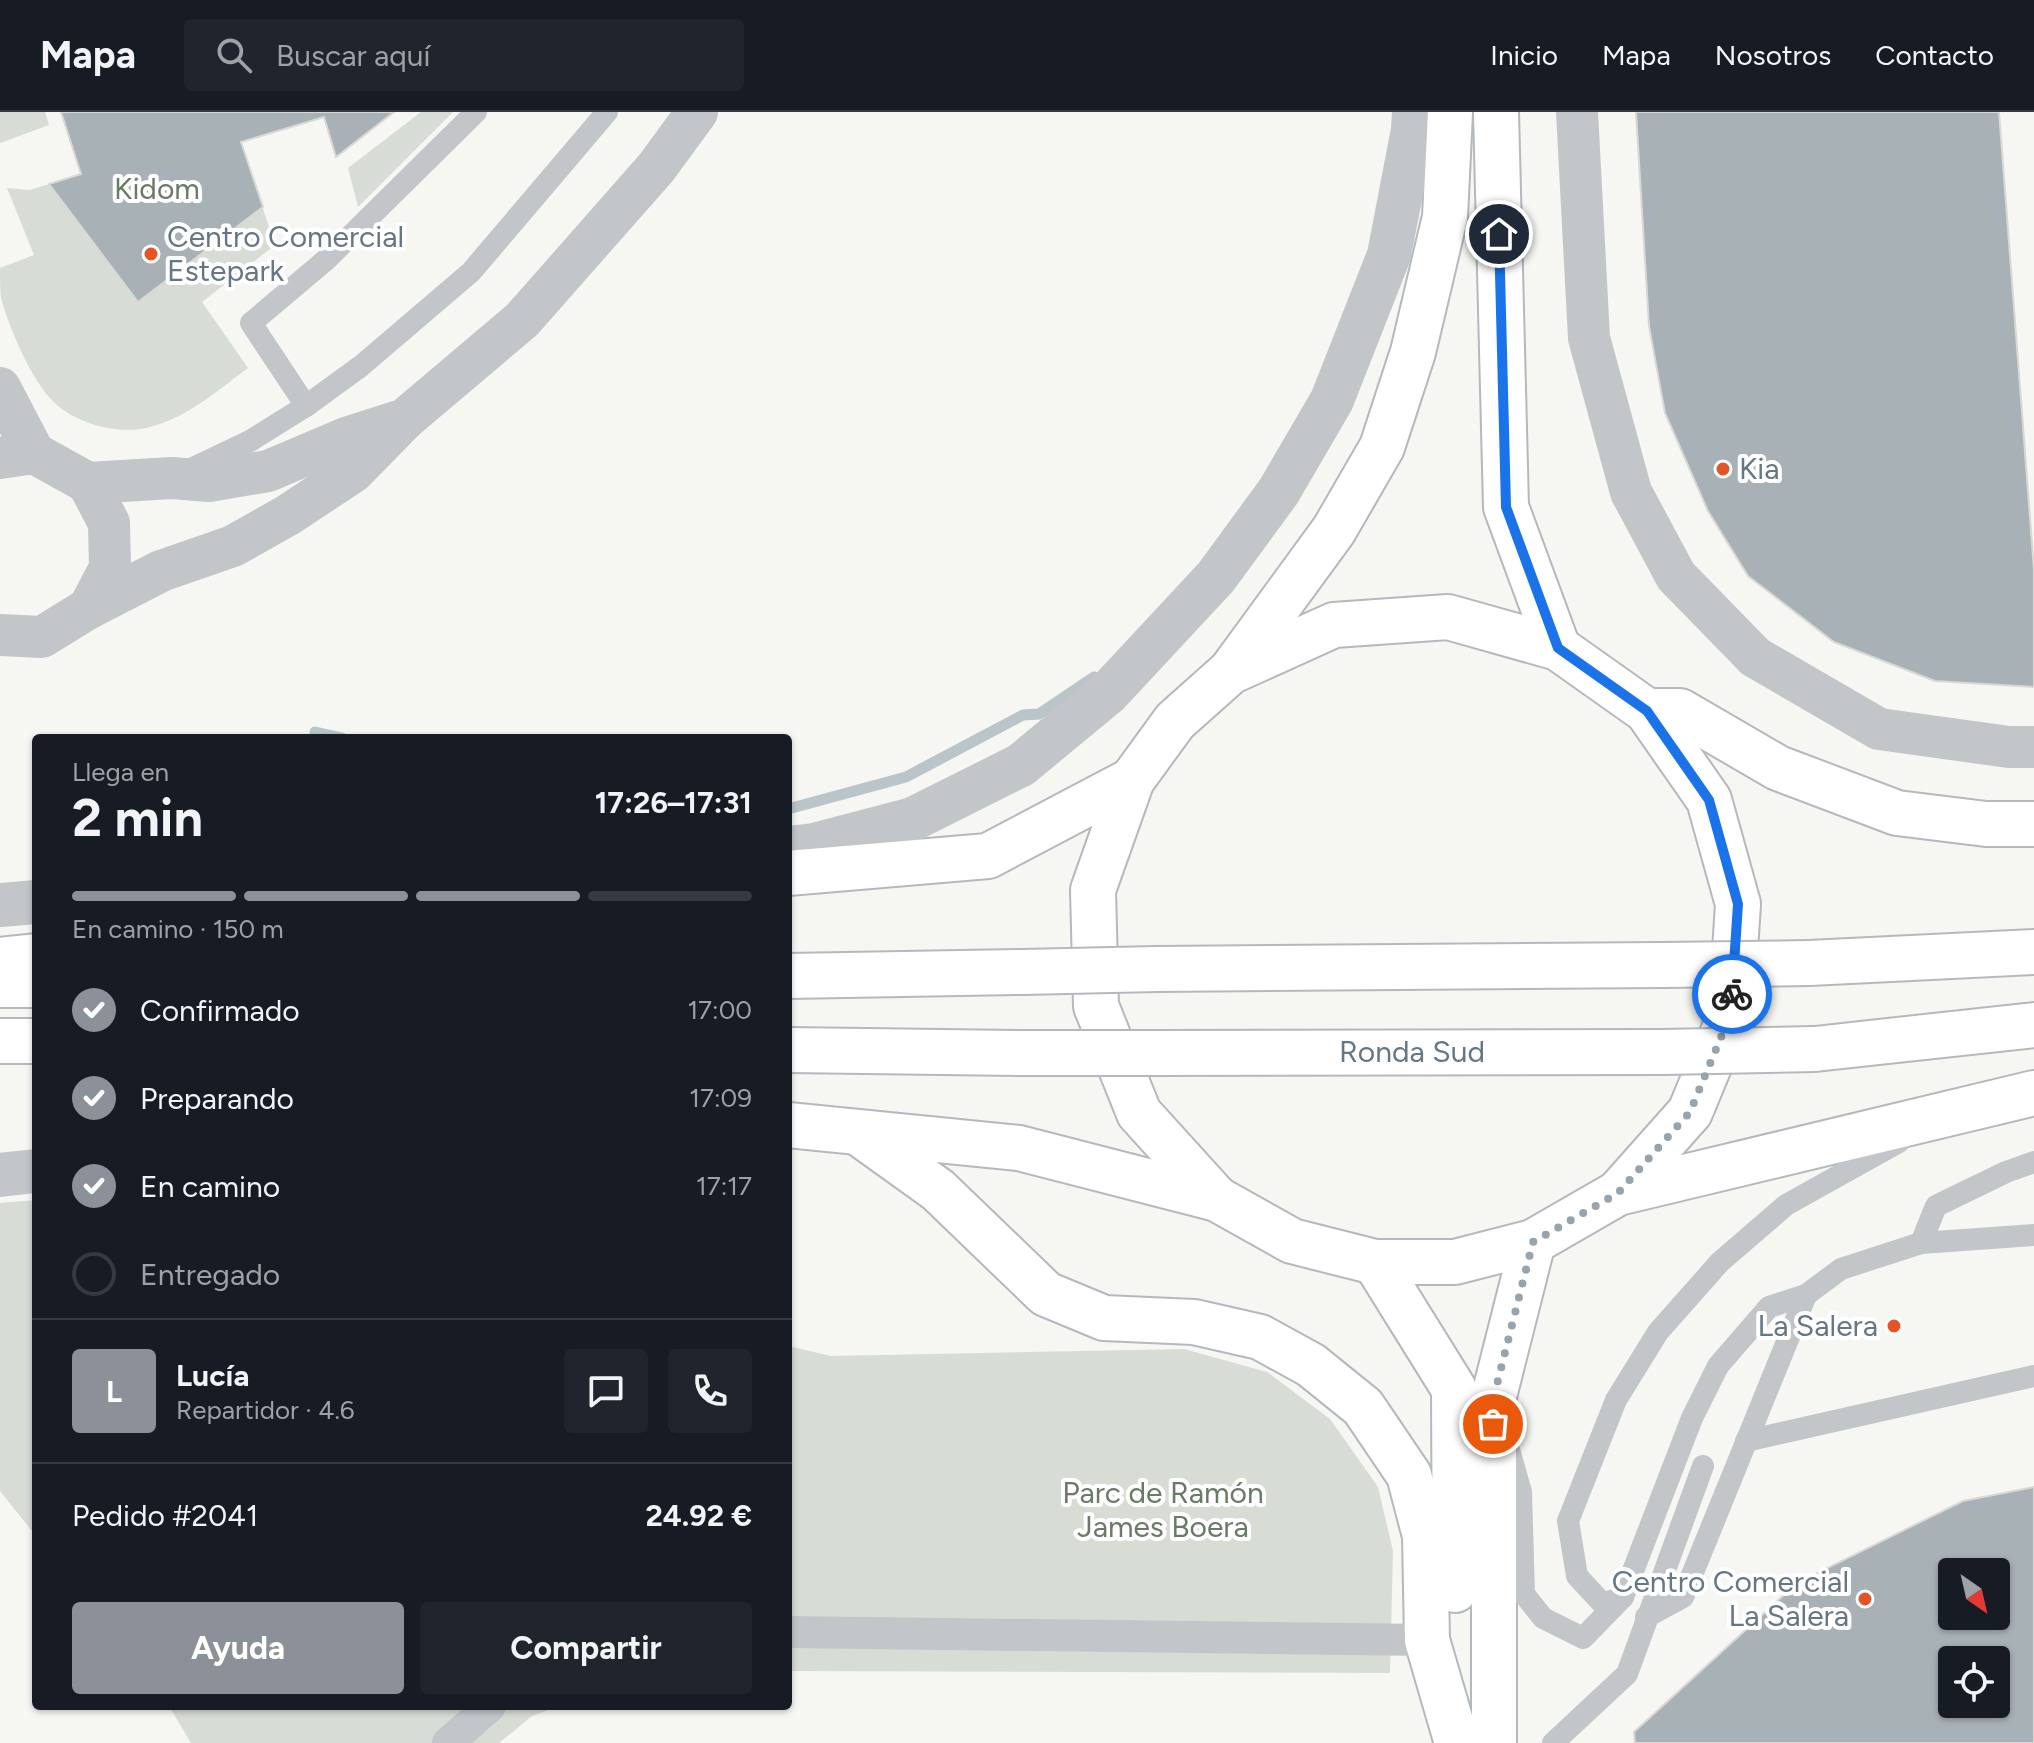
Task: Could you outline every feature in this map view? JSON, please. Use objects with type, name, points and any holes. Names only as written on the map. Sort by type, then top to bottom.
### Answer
[{"type":"main road","points":[[1217,1199],[1139,1113],[1096,1006],[1093,890],[1132,780],[1175,721],[1230,672],[1334,530],[1382,447],[1413,352],[1445,217],[1450,112]]},
{"type":"main road","points":[[1496,112],[1506,507],[1558,648]]},
{"type":"main road","points":[[1230,672],[1334,625],[1448,617],[1558,648],[1647,711],[1709,800],[1738,904],[1731,1013],[1690,1112],[1618,1193]]},
{"type":"main road","points":[[1647,711],[1680,711],[1778,768],[1897,813],[1986,824],[2034,824]]},
{"type":"main road","points":[[792,873],[988,856],[1132,780]]},
{"type":"main road","points":[[792,976],[1809,963],[2034,952]]},
{"type":"main road","points":[[0,960],[32,956]]},
{"type":"main road","points":[[0,985],[32,985]]},
{"type":"main road","name":"Ronda Sud","points":[[792,1050],[1156,1053],[1815,1049],[2034,1025]]},
{"type":"main road","points":[[0,1041],[32,1041]]},
{"type":"main road","points":[[792,1125],[1019,1148],[1217,1199],[1292,1241],[1375,1262],[1455,1262],[1533,1242],[1618,1193],[2024,1096]]},
{"type":"main road","points":[[858,1132],[938,1190],[1046,1294],[1104,1318],[1194,1322],[1260,1337],[1311,1365],[1363,1407],[1409,1475],[1425,1536],[1427,1640],[1457,1743]]},
{"type":"main road","points":[[1494,1743],[1494,1396],[1533,1242]]},
{"type":"main road","points":[[1375,1262],[1454,1389],[1457,1743]]},
{"type":"street","points":[[0,635],[42,637],[89,608],[161,571],[233,546],[288,515],[353,472],[405,419],[522,320],[656,168],[697,112]]},
{"type":"street","points":[[792,848],[814,845],[913,819],[1021,765],[1108,693],[1216,577],[1279,491],[1332,400],[1389,255],[1414,112]]},
{"type":"street","points":[[1577,112],[1589,338],[1631,492],[1676,576],[1755,657],[1879,729],[2009,747],[2034,747]]},
{"type":"street","points":[[0,388],[17,456],[88,483],[172,478],[209,481],[268,471],[346,438],[405,419]]},
{"type":"street","points":[[88,483],[109,523],[110,568],[89,608]]},
{"type":"street","points":[[0,905],[32,902]]},
{"type":"street","points":[[0,1175],[32,1171]]},
{"type":"street","points":[[792,1632],[1427,1640]]},
{"type":"street","points":[[448,1743],[485,1710]]},
{"type":"lane","points":[[306,406],[251,323],[327,259],[476,112]]},
{"type":"lane","points":[[172,478],[250,441],[361,366],[471,272],[607,112]]},
{"type":"lane","points":[[1623,1597],[1603,1604],[1577,1576],[1568,1521],[1616,1400],[1658,1332],[1720,1262],[1786,1205],[1885,1147],[2024,1096]]},
{"type":"lane","points":[[1921,1243],[1936,1206],[2034,1162]]},
{"type":"lane","points":[[1494,1396],[1521,1492],[1524,1594],[1543,1618],[1583,1638],[1623,1597],[1692,1418],[1718,1366],[1769,1307],[1806,1295],[1841,1269],[1921,1243],[2034,1235]]},
{"type":"lane","points":[[1646,1617],[1683,1597],[1806,1295]]},
{"type":"lane","points":[[1746,1441],[2034,1376]]},
{"type":"lane","points":[[1553,1743],[1627,1674],[1703,1466]]},
{"type":"green space","points":[[0,112],[45,112],[49,125],[0,143]]},
{"type":"green space","points":[[61,112],[231,112],[275,245],[202,302],[248,368],[214,394],[164,423],[137,429],[109,428],[82,420],[58,406],[27,363],[1,298],[0,268],[34,255],[7,188],[30,190],[81,174]]},
{"type":"green space","points":[[421,112],[453,112],[358,207],[348,168]]},
{"type":"green space","points":[[32,1200],[32,1531],[0,1491],[0,1203]]},
{"type":"green space","name":"Parc de Ramón James Boera","points":[[792,1347],[831,1356],[1184,1349],[1267,1372],[1330,1419],[1378,1487],[1393,1551],[1390,1673],[792,1671]]},
{"type":"green space","points":[[171,1710],[549,1710],[532,1716],[499,1743],[191,1743]]},
{"type":"building","name":"Kidom","points":[[61,112],[394,112],[336,157],[324,117],[241,142],[263,207],[138,302],[49,184],[81,174]]},
{"type":"building","points":[[1636,112],[1999,112],[2034,570],[2034,687],[1935,681],[1834,642],[1748,576],[1708,511],[1665,413],[1649,326]]},
{"type":"building","name":"Centro Comercial La Salera","points":[[2034,1487],[2034,1743],[1635,1743],[1634,1732],[1797,1583],[1963,1501]]},
{"type":"waterway","points":[[792,808],[906,777],[1023,715],[1039,714],[1094,677]]},
{"type":"waterway","points":[[315,732],[324,734]]},
{"type":"way so far","points":[[1493,1424],[1494,1396],[1533,1242],[1618,1193],[1690,1112],[1731,1013],[1732,994]]},
{"type":"place","name":"Centro Comercial Estepark","points":[[151,254]]},
{"type":"place","name":"Kia","points":[[1723,469]]},
{"type":"place","name":"La Salera","points":[[1894,1326]]},
{"type":"place","name":"Centro Comercial La Salera","points":[[1865,1599]]},
{"type":"route","points":[[1499,234],[1506,507],[1558,648],[1647,711],[1709,800],[1738,904],[1732,994]]}]
